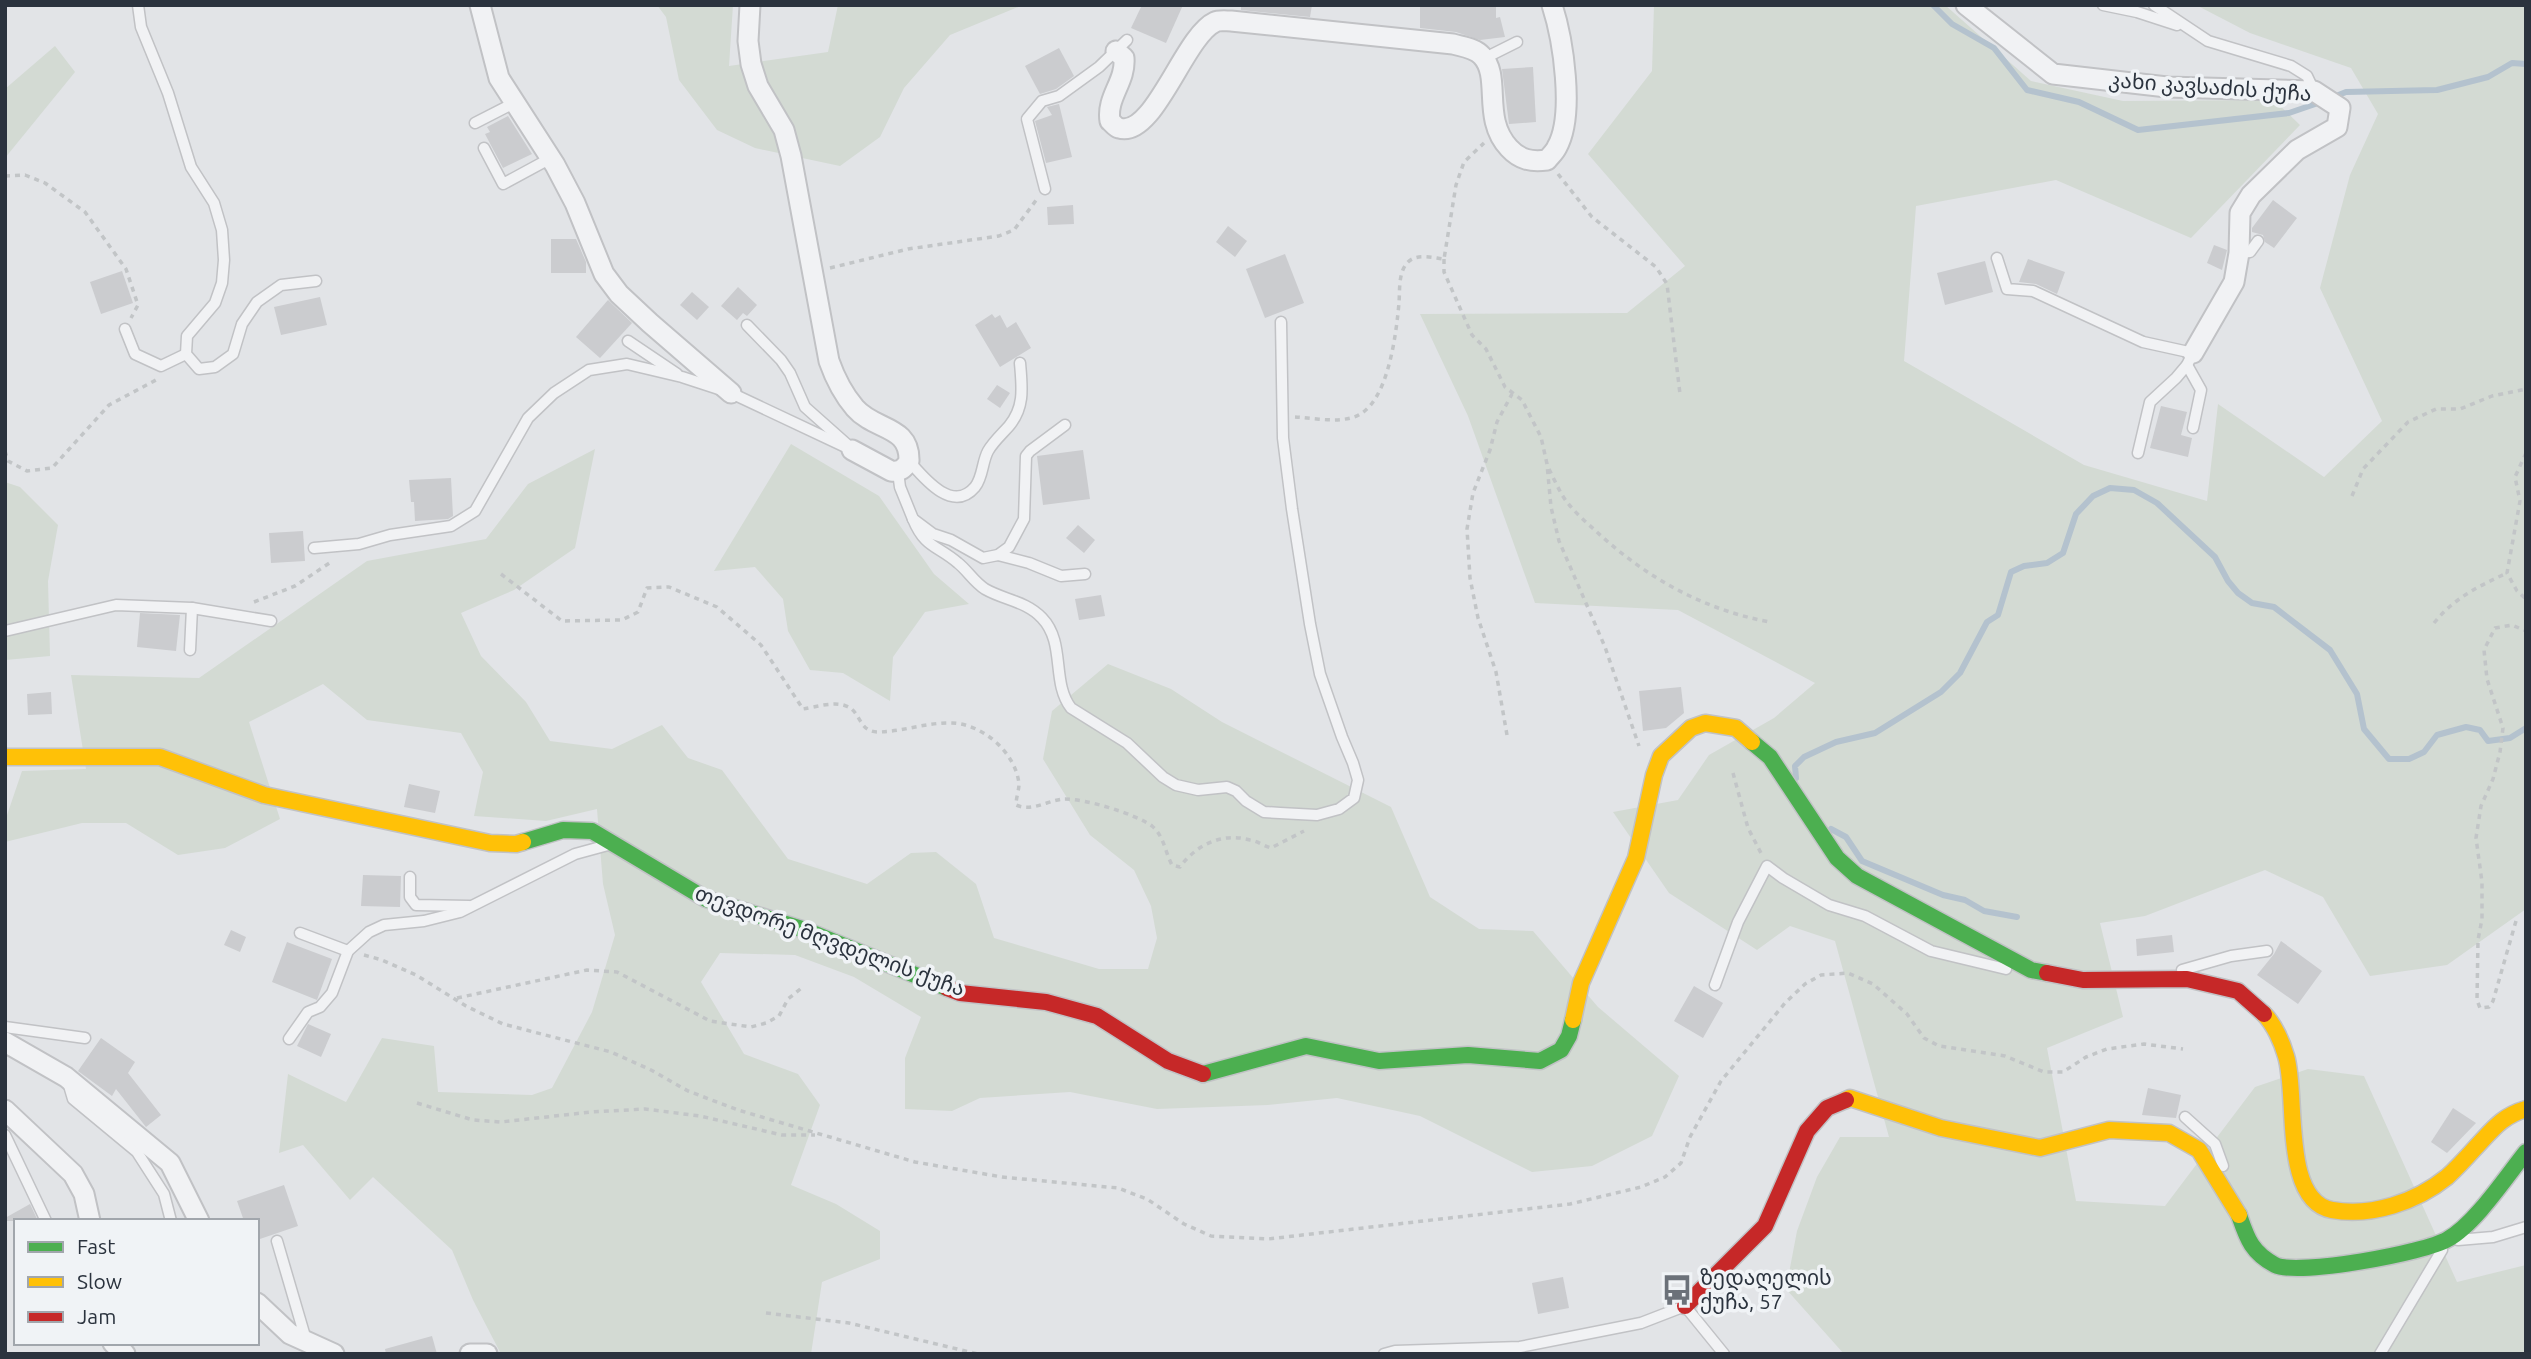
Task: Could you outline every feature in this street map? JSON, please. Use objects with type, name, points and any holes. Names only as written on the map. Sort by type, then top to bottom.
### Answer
[{"type":"street","points":[[480,5],[499,78],[551,158],[575,203],[604,274],[620,294],[731,393]]},
{"type":"street","points":[[750,5],[748,41],[751,64],[758,86],[784,130],[791,156],[829,361],[837,383],[855,408],[867,420],[899,433],[906,441],[904,466],[891,471],[852,450]]},
{"type":"street","points":[[1122,45],[1124,67],[1108,108],[1110,121],[1119,128],[1130,128],[1143,120],[1155,106],[1199,33],[1216,21],[1453,44],[1475,50],[1485,58],[1490,75],[1493,123],[1499,135],[1518,157],[1533,162],[1547,160],[1558,146],[1566,112],[1562,43],[1552,5]]},
{"type":"street","name":"კახი კავსაძის ქუჩა","points":[[1966,5],[2053,75],[2167,87],[2314,90],[2340,108],[2337,127],[2297,150],[2250,195],[2240,213],[2239,253],[2234,282],[2190,359]]},
{"type":"street","name":"თევდორე მღვდელის ქუჩა","points":[[5,757],[160,757],[264,795],[490,844],[516,844],[563,830],[592,831],[706,899],[805,930],[960,993],[1046,1002],[1097,1016],[1168,1061],[1205,1075],[1306,1046],[1379,1061],[1468,1055],[1540,1061],[1561,1050],[1569,1036],[1581,983],[1636,858],[1654,775],[1661,756],[1691,728],[1705,723],[1736,728],[1770,757],[1837,858],[1857,876],[2031,970],[2083,980],[2187,979],[2238,991],[2271,1021],[2287,1057],[2297,1169],[2314,1201],[2330,1210],[2366,1212],[2414,1199],[2447,1177],[2508,1114],[2526,1109]]},
{"type":"street","points":[[5,1042],[66,1077],[170,1163],[199,1219]]},
{"type":"street","points":[[1685,1306],[1765,1226],[1807,1131],[1827,1108],[1850,1098],[1941,1128],[2040,1148],[2109,1130],[2169,1133],[2199,1150],[2237,1210],[2249,1245],[2277,1266],[2319,1269],[2427,1248],[2449,1239],[2470,1221],[2526,1152]]},
{"type":"street","points":[[5,1110],[73,1174],[84,1195],[90,1219]]},
{"type":"street","points":[[259,1305],[290,1334],[334,1354]]},
{"type":"street","points":[[470,1354],[487,1354]]},
{"type":"lane","points":[[138,5],[142,27],[168,93],[191,167],[214,203],[222,230],[225,260],[222,283],[215,303],[187,336],[186,354],[199,369],[215,367],[233,354],[242,324],[257,302],[281,285],[316,281]]},
{"type":"lane","points":[[2103,5],[2137,12],[2189,29]]},
{"type":"lane","points":[[2154,5],[2208,41],[2291,66],[2307,76],[2314,90]]},
{"type":"lane","points":[[1485,58],[1517,42]]},
{"type":"lane","points":[[1045,189],[1027,119],[1042,102],[1072,88],[1122,45]]},
{"type":"lane","points":[[475,123],[514,103]]},
{"type":"lane","points":[[484,148],[503,184],[551,158]]},
{"type":"lane","points":[[2239,253],[2250,251],[2258,241]]},
{"type":"lane","points":[[1997,258],[2007,289],[2033,291],[2143,342],[2190,359]]},
{"type":"lane","points":[[1020,363],[1020,409],[988,451],[980,478],[973,489],[963,495],[936,491],[904,466],[900,486],[919,534],[929,544],[960,564],[973,580],[986,589],[1027,605],[1040,615],[1050,627],[1056,646],[1060,681],[1065,700],[1071,708],[1127,743],[1163,777],[1175,785],[1198,790],[1236,790],[1246,802],[1264,812],[1317,815],[1339,809],[1354,798],[1358,780],[1320,674],[1310,624],[1289,485],[1283,416],[1280,323]]},
{"type":"lane","points":[[747,325],[781,360],[790,373],[805,407],[852,450]]},
{"type":"lane","points":[[125,329],[135,354],[161,366],[186,354]]},
{"type":"lane","points":[[628,341],[682,377]]},
{"type":"lane","points":[[2190,359],[2201,390],[2193,428]]},
{"type":"lane","points":[[2138,453],[2150,402],[2190,359]]},
{"type":"lane","points":[[314,548],[359,544],[390,535],[451,526],[475,512],[528,418],[554,393],[589,370],[627,364],[682,377],[731,393],[852,450]]},
{"type":"lane","points":[[998,555],[1009,547],[1024,519],[1026,456],[1065,425]]},
{"type":"lane","points":[[913,519],[933,534],[951,540],[982,558],[998,555],[1029,563],[1061,576],[1085,574]]},
{"type":"lane","points":[[5,631],[116,605],[192,608],[271,621]]},
{"type":"lane","points":[[190,650],[192,608]]},
{"type":"lane","points":[[289,1039],[308,1012],[320,1007],[332,993],[348,951],[369,932],[384,925],[443,918],[575,854],[615,843]]},
{"type":"lane","points":[[1715,985],[1738,922],[1768,866],[1829,905],[1865,916],[1931,951],[2001,968],[2031,970]]},
{"type":"lane","points":[[410,877],[410,897],[416,905],[472,906]]},
{"type":"lane","points":[[300,933],[348,951]]},
{"type":"lane","points":[[2159,979],[2231,956],[2267,951]]},
{"type":"lane","points":[[5,1027],[85,1038]]},
{"type":"lane","points":[[66,1077],[73,1099],[137,1152],[164,1194],[170,1219]]},
{"type":"lane","points":[[2185,1117],[2216,1144],[2237,1210]]},
{"type":"lane","points":[[5,1135],[45,1219]]},
{"type":"lane","points":[[2380,1354],[2449,1239],[2471,1241],[2526,1227]]},
{"type":"lane","points":[[277,1241],[307,1340]]},
{"type":"lane","points":[[1384,1354],[1520,1347],[1642,1323],[1685,1306],[1724,1354]]},
{"type":"path","points":[[1499,135],[1482,143],[1464,162],[1456,185],[1444,272],[1472,335],[1486,349],[1505,387],[1522,400],[1541,437],[1559,541],[1605,647],[1635,737],[1654,775]]},
{"type":"path","points":[[1547,160],[1592,217],[1656,267],[1667,284],[1680,394]]},
{"type":"path","points":[[5,176],[25,175],[45,183],[85,212],[126,269],[138,305],[125,329]]},
{"type":"path","points":[[813,273],[908,250],[999,236],[1014,230],[1045,189]]},
{"type":"path","points":[[1283,416],[1337,420],[1356,417],[1374,403],[1385,377],[1397,318],[1402,272],[1408,262],[1417,257],[1444,259]]},
{"type":"path","points":[[5,451],[8,461],[27,471],[52,468],[109,405],[159,378]]},
{"type":"path","points":[[2353,496],[2363,469],[2408,422],[2436,410],[2460,410],[2492,396],[2526,389]]},
{"type":"path","points":[[1507,735],[1496,672],[1478,618],[1470,578],[1467,529],[1473,493],[1490,450],[1497,422],[1513,394]]},
{"type":"path","points":[[2526,453],[2515,477],[2520,500],[2507,573],[2517,591],[2526,599]]},
{"type":"path","points":[[1547,464],[1570,505],[1616,549],[1674,590],[1738,616],[1769,622]]},
{"type":"path","points":[[223,614],[295,586],[359,544]]},
{"type":"path","points":[[2434,623],[2447,607],[2474,588],[2507,573]]},
{"type":"path","points":[[501,574],[562,621],[622,620],[638,612],[647,588],[669,587],[717,607],[761,645],[803,709],[845,705],[853,710],[861,726],[875,732],[954,723],[978,730],[998,744],[1015,765],[1019,786],[1016,805],[1025,809],[1062,799],[1082,800],[1115,810],[1152,826],[1164,842],[1172,864],[1180,867],[1190,853],[1206,843],[1225,839],[1248,839],[1271,848],[1298,832],[1310,829]]},
{"type":"path","points":[[2516,921],[2493,1001],[2489,1007],[2480,1008],[2477,1000],[2482,882],[2476,838],[2481,806],[2493,779],[2500,752],[2503,728],[2487,679],[2484,650],[2495,628],[2512,625],[2526,631]]},
{"type":"path","points":[[1733,773],[1748,828],[1768,866]]},
{"type":"path","points":[[348,951],[382,960],[405,970],[503,1024],[611,1052],[688,1091],[738,1110],[915,1162],[963,1172],[1118,1188],[1147,1199],[1184,1224],[1211,1236],[1268,1240],[1570,1204],[1641,1187],[1665,1177],[1681,1163],[1690,1138],[1721,1081],[1785,1003],[1805,984],[1821,975],[1848,973],[1873,984],[1907,1014],[1924,1038],[1939,1046],[2005,1056],[2044,1072],[2063,1072],[2086,1057],[2108,1049],[2144,1044],[2183,1049]]},
{"type":"path","points":[[455,999],[587,970],[617,972],[710,1021],[751,1027],[779,1016],[788,999],[804,986]]},
{"type":"path","points":[[418,1103],[472,1120],[501,1122],[645,1109],[700,1116],[782,1135],[819,1135]]},
{"type":"path","points":[[766,1312],[849,1323],[978,1354]]},
{"type":"shaded area","points":[[657,5],[733,5],[729,66],[828,52],[838,5],[1023,5],[950,35],[904,88],[880,137],[840,166],[755,148],[717,130],[679,80],[666,17]]},
{"type":"shaded area","points":[[1654,5],[1945,5],[2031,81],[2123,101],[2274,100],[2300,125],[2191,238],[2056,180],[1916,206],[1904,361],[2084,465],[2207,501],[2218,404],[2324,477],[2382,421],[2320,288],[2350,175],[2378,114],[2351,68],[2250,33],[2196,5],[2526,5],[2526,909],[2447,965],[2370,976],[2323,897],[2265,870],[2145,916],[2100,923],[2123,1017],[2047,1048],[2076,1201],[2165,1206],[2255,1087],[2308,1069],[2364,1076],[2457,1282],[2526,1265],[2526,1354],[1844,1354],[1786,1289],[1797,1231],[1817,1177],[1840,1137],[1889,1137],[1835,941],[1790,926],[1757,950],[1669,893],[1613,812],[1678,800],[1709,755],[1774,718],[1815,683],[1678,610],[1535,603],[1468,416],[1420,314],[1627,313],[1685,266],[1588,154],[1652,71]]},
{"type":"shaded area","points":[[55,46],[75,72],[5,158],[5,89]]},
{"type":"shaded area","points":[[791,444],[879,496],[934,574],[969,604],[925,612],[893,657],[890,701],[843,673],[810,670],[788,631],[783,599],[755,567],[714,571]]},
{"type":"shaded area","points":[[595,449],[575,548],[514,590],[461,613],[481,656],[526,702],[550,741],[612,749],[662,725],[688,758],[722,770],[788,859],[867,884],[911,853],[936,852],[976,884],[994,938],[1099,969],[1148,969],[1157,938],[1151,906],[1134,870],[1090,835],[1043,759],[1052,711],[1108,664],[1171,689],[1222,722],[1391,807],[1430,897],[1479,929],[1533,931],[1598,1007],[1679,1076],[1652,1136],[1592,1166],[1532,1172],[1420,1116],[1337,1098],[1268,1105],[1157,1109],[1070,1092],[980,1098],[952,1111],[905,1109],[905,1058],[921,1017],[854,977],[795,955],[720,953],[701,982],[744,1054],[798,1074],[820,1105],[791,1185],[836,1204],[880,1231],[880,1259],[822,1282],[811,1354],[501,1354],[473,1300],[452,1250],[373,1177],[350,1200],[303,1145],[279,1153],[288,1074],[346,1102],[382,1038],[434,1046],[438,1092],[532,1095],[552,1088],[592,1012],[615,935],[603,884],[597,809],[546,821],[474,816],[483,772],[461,733],[367,720],[323,684],[249,722],[280,819],[225,848],[178,855],[126,823],[82,823],[5,842],[5,821],[22,771],[86,769],[71,675],[199,678],[367,561],[486,539],[528,484]]},
{"type":"shaded area","points":[[5,482],[20,487],[58,525],[48,581],[50,656],[5,660]]},
{"type":"building","points":[[1142,5],[1183,5],[1166,43],[1131,28]]},
{"type":"building","points":[[1241,5],[1312,5],[1310,17],[1241,10]]},
{"type":"building","points":[[1496,5],[1496,18],[1500,17],[1505,37],[1480,40],[1456,32],[1420,28],[1420,6]]},
{"type":"building","points":[[1059,48],[1074,76],[1056,89],[1040,94],[1025,66]]},
{"type":"building","points":[[1533,67],[1536,122],[1509,124],[1502,69]]},
{"type":"building","points":[[1059,104],[1072,157],[1046,163],[1035,121],[1052,115],[1047,107]]},
{"type":"building","points":[[508,116],[532,154],[503,168],[485,134],[490,132],[487,127]]},
{"type":"building","points":[[2273,200],[2297,218],[2274,248],[2265,242],[2263,235],[2252,232],[2252,228]]},
{"type":"building","points":[[1073,205],[1074,224],[1048,225],[1047,207]]},
{"type":"building","points":[[1228,226],[1247,241],[1235,257],[1216,242]]},
{"type":"building","points":[[551,239],[576,239],[586,262],[586,273],[551,273]]},
{"type":"building","points":[[2214,245],[2227,250],[2222,270],[2207,263]]},
{"type":"building","points":[[1285,254],[1304,303],[1265,318],[1246,269]]},
{"type":"building","points":[[2028,259],[2065,272],[2057,294],[2036,284],[2019,282]]},
{"type":"building","points":[[1985,261],[1993,292],[1945,305],[1937,273]]},
{"type":"building","points":[[122,271],[133,303],[101,314],[90,282]]},
{"type":"building","points":[[738,287],[757,305],[747,316],[743,313],[737,320],[721,306]]},
{"type":"building","points":[[692,292],[709,307],[697,320],[680,305]]},
{"type":"building","points":[[320,297],[327,325],[281,335],[274,307]]},
{"type":"building","points":[[608,300],[632,323],[600,358],[576,337]]},
{"type":"building","points":[[992,314],[995,318],[1000,315],[1007,328],[1016,322],[1031,348],[1000,367],[975,325]]},
{"type":"building","points":[[997,385],[1010,393],[1000,408],[987,399]]},
{"type":"building","points":[[2161,406],[2187,412],[2181,435],[2192,438],[2188,457],[2150,448]]},
{"type":"building","points":[[1083,450],[1090,499],[1043,505],[1037,456]]},
{"type":"building","points":[[451,478],[453,516],[448,519],[415,521],[409,480]]},
{"type":"building","points":[[1078,525],[1095,540],[1084,553],[1066,538]]},
{"type":"building","points":[[303,531],[305,561],[271,563],[269,533]]},
{"type":"building","points":[[1101,595],[1105,616],[1079,620],[1075,599]]},
{"type":"building","points":[[140,613],[180,615],[176,651],[137,647]]},
{"type":"building","points":[[1681,687],[1684,713],[1666,728],[1643,731],[1639,691]]},
{"type":"building","points":[[51,692],[52,714],[28,715],[27,694]]},
{"type":"building","points":[[409,784],[440,791],[435,813],[404,807]]},
{"type":"building","points":[[363,875],[401,876],[400,907],[361,906]]},
{"type":"building","points":[[231,930],[246,937],[240,952],[224,945]]},
{"type":"building","points":[[2172,935],[2174,952],[2137,956],[2136,939]]},
{"type":"building","points":[[2281,941],[2322,971],[2298,1004],[2257,975]]},
{"type":"building","points":[[287,942],[332,959],[317,1000],[272,982]]},
{"type":"building","points":[[1694,986],[1723,1003],[1703,1038],[1674,1021]]},
{"type":"building","points":[[308,1024],[331,1034],[321,1057],[297,1046]]},
{"type":"building","points":[[101,1038],[135,1062],[128,1073],[161,1115],[146,1127],[116,1089],[112,1096],[78,1071]]},
{"type":"building","points":[[2148,1088],[2181,1095],[2176,1118],[2142,1115]]},
{"type":"building","points":[[2453,1108],[2476,1123],[2447,1153],[2431,1142]]},
{"type":"building","points":[[284,1185],[298,1226],[259,1239],[259,1219],[243,1219],[237,1201]]},
{"type":"building","points":[[30,1204],[37,1219],[5,1221],[5,1218]]},
{"type":"building","points":[[1563,1277],[1569,1308],[1538,1314],[1532,1283]]},
{"type":"building","points":[[432,1336],[437,1354],[386,1354],[385,1349]]},
{"type":"waterway","points":[[1933,5],[1952,24],[1994,48],[2027,90],[2079,102],[2138,130],[2289,113],[2321,102]]},
{"type":"waterway","points":[[2331,98],[2346,92],[2437,90],[2488,77],[2512,63],[2526,64]]},
{"type":"waterway","points":[[1796,778],[1795,766],[1804,757],[1836,742],[1875,733],[1941,692],[1960,673],[1987,622],[1998,615],[2011,572],[2024,566],[2047,563],[2063,553],[2076,514],[2093,496],[2110,488],[2134,490],[2157,503],[2215,557],[2238,593],[2252,603],[2274,607],[2330,650],[2357,694],[2364,729],[2389,759],[2409,759],[2424,752],[2437,735],[2466,727],[2480,730],[2488,741],[2510,738],[2526,728]]},
{"type":"waterway","points":[[1831,829],[1846,837],[1862,861],[1943,895],[1965,900],[1984,911],[2017,917]]},
{"type":"traffic: fast","points":[[1752,742],[1770,757],[1837,858],[1857,876],[2031,970],[2047,973]]},
{"type":"traffic: fast","points":[[523,842],[563,830],[592,831],[706,899],[805,930],[947,988]]},
{"type":"traffic: fast","points":[[1203,1074],[1306,1046],[1379,1061],[1468,1055],[1540,1061],[1561,1050],[1569,1036],[1573,1020]]},
{"type":"traffic: fast","points":[[2239,1215],[2251,1244],[2260,1255],[2275,1265],[2288,1268],[2334,1265],[2414,1251],[2448,1239],[2469,1223],[2526,1152]]},
{"type":"traffic: slow","points":[[1573,1020],[1581,983],[1636,858],[1654,775],[1661,756],[1691,728],[1705,723],[1736,728],[1752,742]]},
{"type":"traffic: slow","points":[[5,757],[160,757],[264,795],[490,843],[523,842]]},
{"type":"traffic: slow","points":[[2264,1014],[2277,1034],[2286,1056],[2298,1167],[2305,1187],[2316,1202],[2332,1210],[2347,1212],[2378,1209],[2422,1194],[2447,1177],[2498,1124],[2510,1115],[2526,1109]]},
{"type":"traffic: slow","points":[[1846,1100],[1850,1098],[1941,1128],[2040,1148],[2109,1130],[2169,1133],[2199,1150],[2239,1215]]},
{"type":"traffic: jam","points":[[2047,973],[2083,980],[2187,979],[2238,991],[2264,1014]]},
{"type":"traffic: jam","points":[[947,988],[960,993],[1046,1002],[1097,1016],[1168,1061],[1203,1074]]},
{"type":"traffic: jam","points":[[1685,1306],[1765,1226],[1807,1131],[1827,1108],[1846,1100]]},
{"type":"place","name":"ზედაღელის ქუჩა, 57","points":[[1677,1290]]}]
